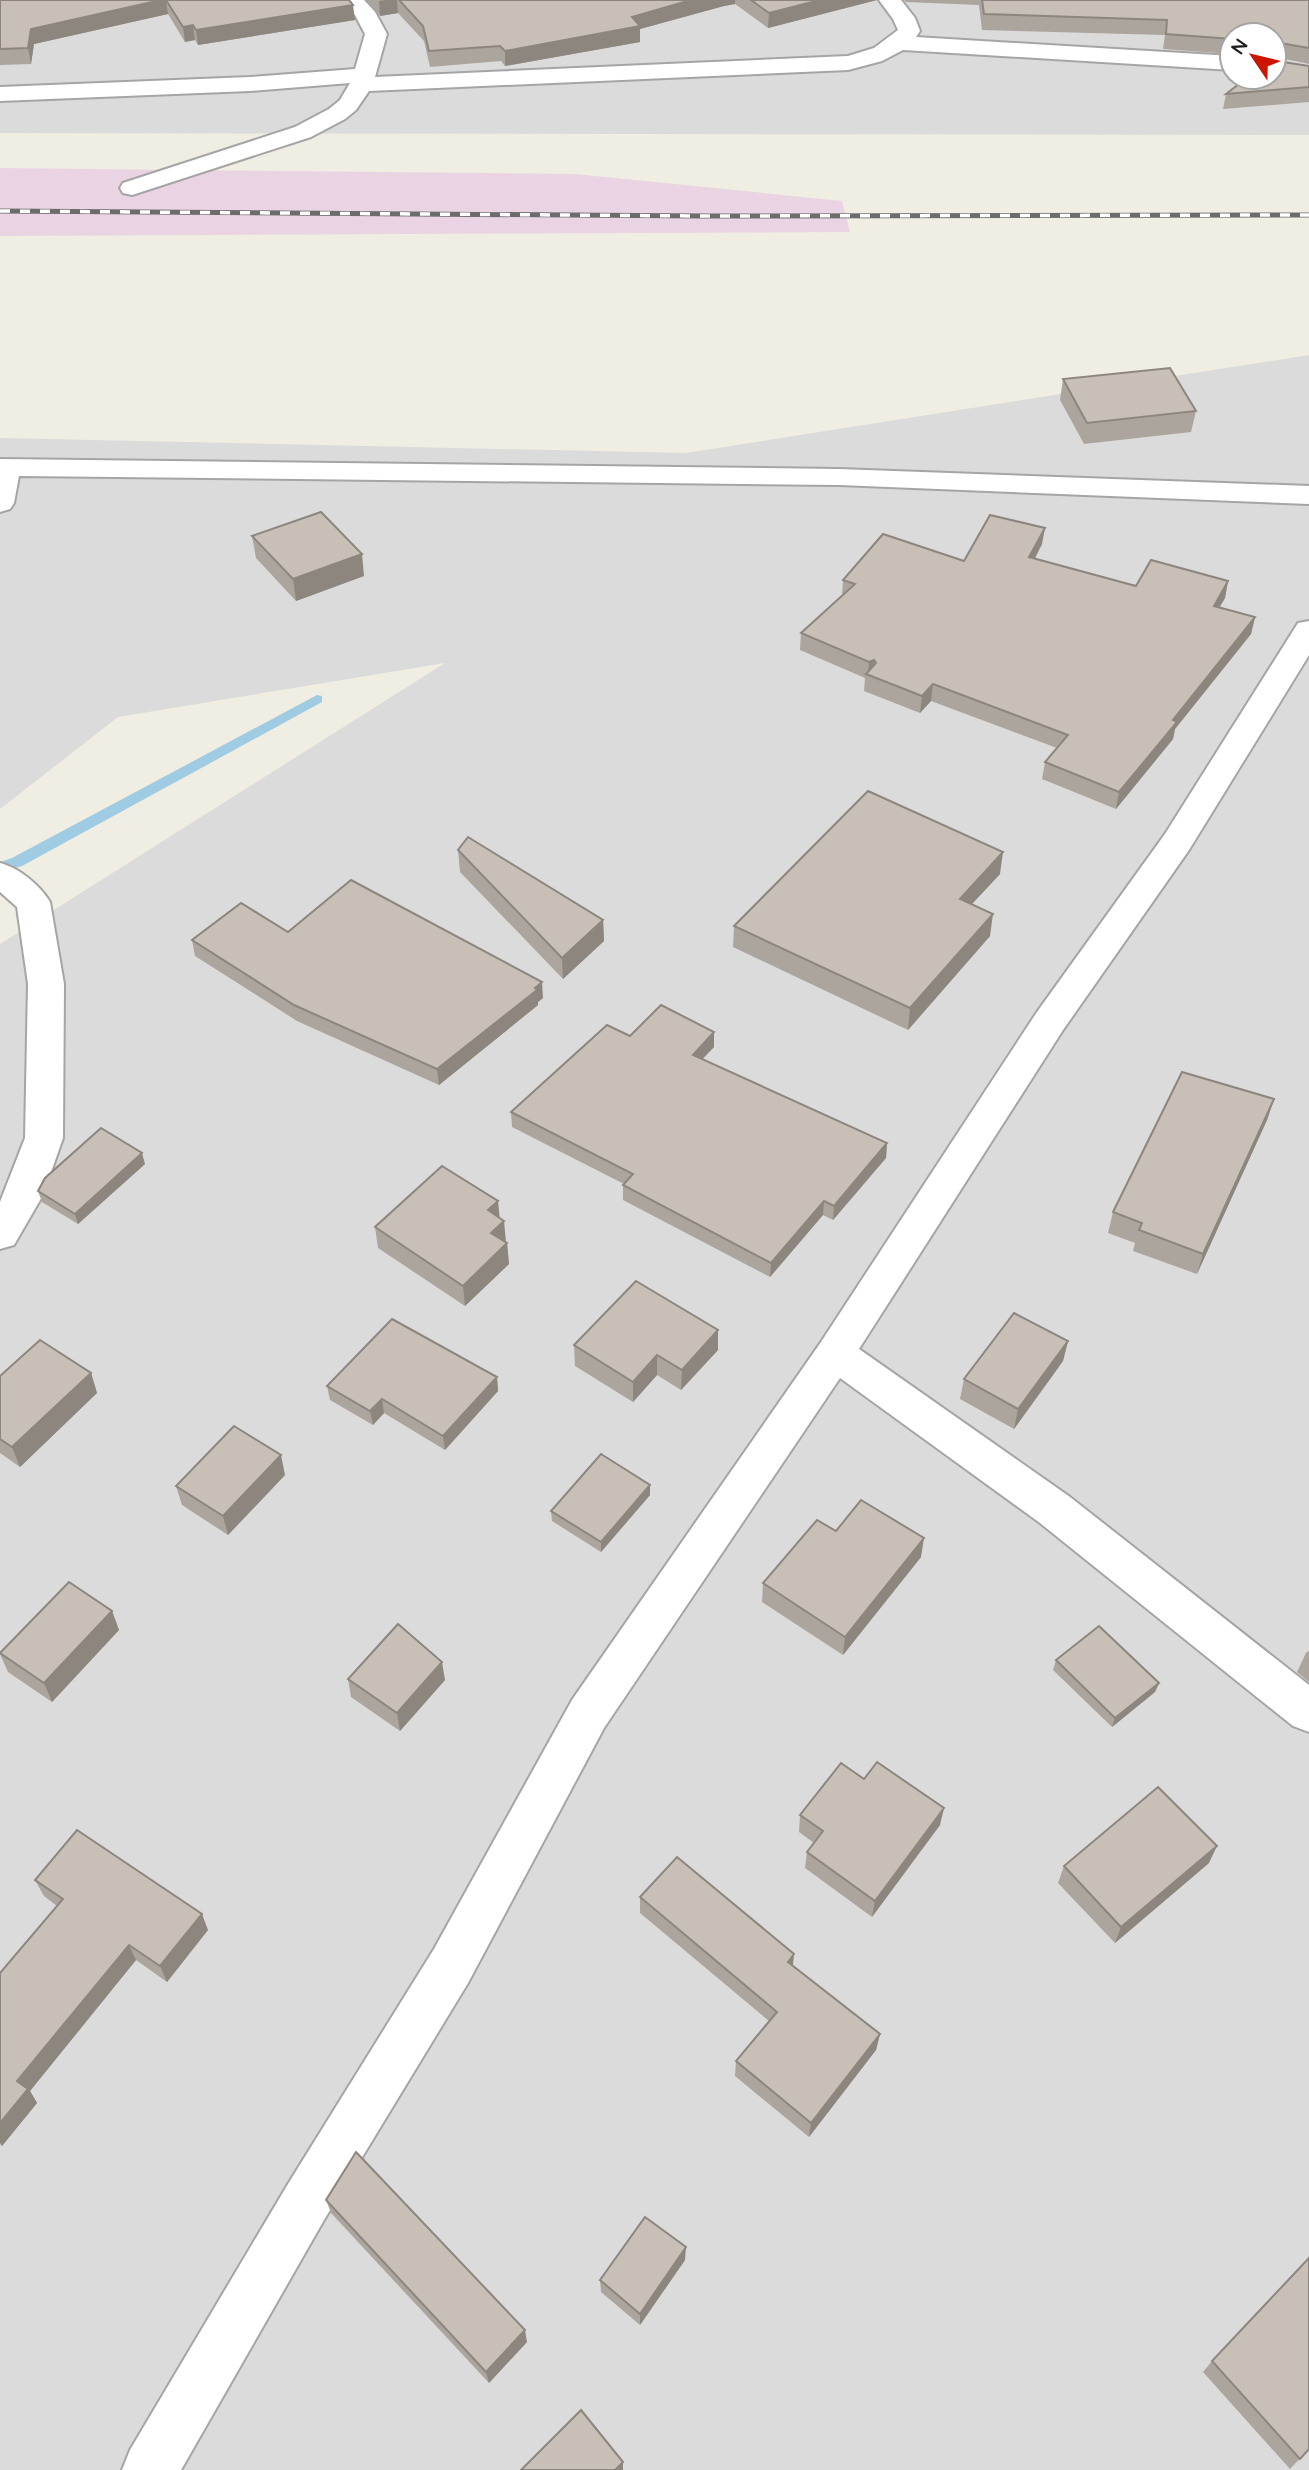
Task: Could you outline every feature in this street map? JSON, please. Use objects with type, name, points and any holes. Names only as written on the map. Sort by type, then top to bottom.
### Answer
[{"type":"street","points":[[132,188],[283,140],[325,123],[345,109],[359,94],[376,34],[364,12],[351,0]]},
{"type":"street","points":[[0,94],[848,63],[876,57],[900,43],[909,32],[904,18],[890,0]]},
{"type":"street","points":[[900,43],[1218,62]]},
{"type":"street","points":[[0,503],[4,467],[839,477],[1309,495]]},
{"type":"street","points":[[150,2470],[306,2202],[452,1966],[588,1714],[835,1353],[1050,1020],[1296,674],[1309,630]]},
{"type":"street","points":[[0,874],[33,902],[46,984],[44,1138],[24,1195],[0,1234]]},
{"type":"street","points":[[835,1353],[1055,1510],[1309,1712]]},
{"type":"shaded area","points":[[0,0],[1309,0],[1309,135],[0,133]]},
{"type":"shaded area","points":[[0,168],[575,174],[842,201],[850,232],[0,236]]},
{"type":"shaded area","points":[[1309,355],[1309,2470],[0,2470],[0,944],[445,663],[118,717],[0,809],[0,438],[686,453]]},
{"type":"building","points":[[0,0],[161,0],[31,29],[28,48],[0,49]]},
{"type":"building","points":[[166,0],[349,0],[353,5],[196,30],[193,25],[183,27]]},
{"type":"building","points":[[399,0],[691,0],[632,17],[640,26],[505,51],[500,46],[429,51],[423,26]]},
{"type":"building","points":[[751,0],[820,0],[769,13]]},
{"type":"building","points":[[982,0],[1309,0],[1309,48],[1288,44],[1288,21],[1218,21],[1218,38],[1166,34],[1167,20],[984,14]]},
{"type":"building","points":[[1288,63],[1309,66],[1309,87],[1288,89]]},
{"type":"building","points":[[1230,91],[1262,91],[1226,94]]},
{"type":"building","points":[[1170,368],[1196,411],[1087,423],[1063,379]]},
{"type":"building","points":[[321,512],[362,554],[293,579],[252,536]]},
{"type":"building","points":[[990,515],[1045,528],[1029,557],[1136,586],[1151,560],[1228,581],[1214,606],[1255,617],[1173,720],[1177,722],[1119,792],[1045,762],[1068,735],[933,684],[922,696],[866,674],[876,663],[874,660],[869,662],[801,633],[855,584],[843,580],[883,534],[964,561]]},
{"type":"building","points":[[868,791],[1003,852],[960,899],[993,914],[910,1008],[734,926]]},
{"type":"building","points":[[468,837],[603,920],[562,958],[458,850]]},
{"type":"building","points":[[351,880],[542,982],[535,988],[537,990],[437,1069],[294,1005],[192,940],[241,903],[288,932]]},
{"type":"building","points":[[661,1005],[714,1032],[693,1055],[887,1143],[834,1206],[824,1201],[771,1263],[623,1185],[633,1174],[511,1112],[607,1025],[630,1036]]},
{"type":"building","points":[[1182,1072],[1274,1099],[1203,1254],[1139,1230],[1142,1223],[1113,1212]]},
{"type":"building","points":[[101,1128],[142,1153],[75,1214],[38,1191],[45,1178]]},
{"type":"building","points":[[442,1166],[498,1201],[488,1210],[504,1221],[491,1233],[507,1243],[463,1286],[375,1227]]},
{"type":"building","points":[[636,1281],[718,1330],[682,1370],[657,1355],[633,1382],[574,1345]]},
{"type":"building","points":[[1014,1313],[1068,1341],[1018,1409],[964,1379]]},
{"type":"building","points":[[392,1319],[497,1377],[443,1436],[382,1399],[370,1411],[327,1386]]},
{"type":"building","points":[[40,1340],[91,1373],[12,1447],[0,1439],[0,1376]]},
{"type":"building","points":[[234,1426],[281,1455],[223,1516],[176,1486]]},
{"type":"building","points":[[601,1454],[650,1485],[601,1542],[551,1511]]},
{"type":"building","points":[[861,1500],[924,1538],[845,1637],[763,1583],[817,1520],[836,1531]]},
{"type":"building","points":[[69,1582],[112,1611],[44,1683],[0,1653]]},
{"type":"building","points":[[398,1624],[442,1662],[397,1713],[348,1679]]},
{"type":"building","points":[[1099,1626],[1159,1683],[1115,1718],[1056,1660]]},
{"type":"building","points":[[877,1762],[944,1808],[875,1901],[807,1852],[823,1831],[800,1815],[841,1763],[864,1779]]},
{"type":"building","points":[[1158,1787],[1217,1846],[1121,1927],[1064,1866]]},
{"type":"building","points":[[77,1830],[202,1914],[160,1966],[129,1945],[17,2081],[28,2089],[0,2123],[0,1973],[63,1899],[35,1880]]},
{"type":"building","points":[[677,1857],[794,1954],[788,1962],[880,2034],[811,2123],[736,2061],[777,2012],[640,1897]]},
{"type":"building","points":[[356,2152],[525,2330],[486,2372],[326,2200]]},
{"type":"building","points":[[645,2217],[686,2247],[640,2314],[600,2280]]},
{"type":"building","points":[[1309,2258],[1309,2449],[1300,2459],[1212,2361]]},
{"type":"building","points":[[581,2410],[623,2462],[615,2470],[521,2470]]},
{"type":"waterway","points":[[0,867],[17,862],[317,699]]},
{"type":"railway","points":[[0,211],[702,216],[1309,215]]}]
